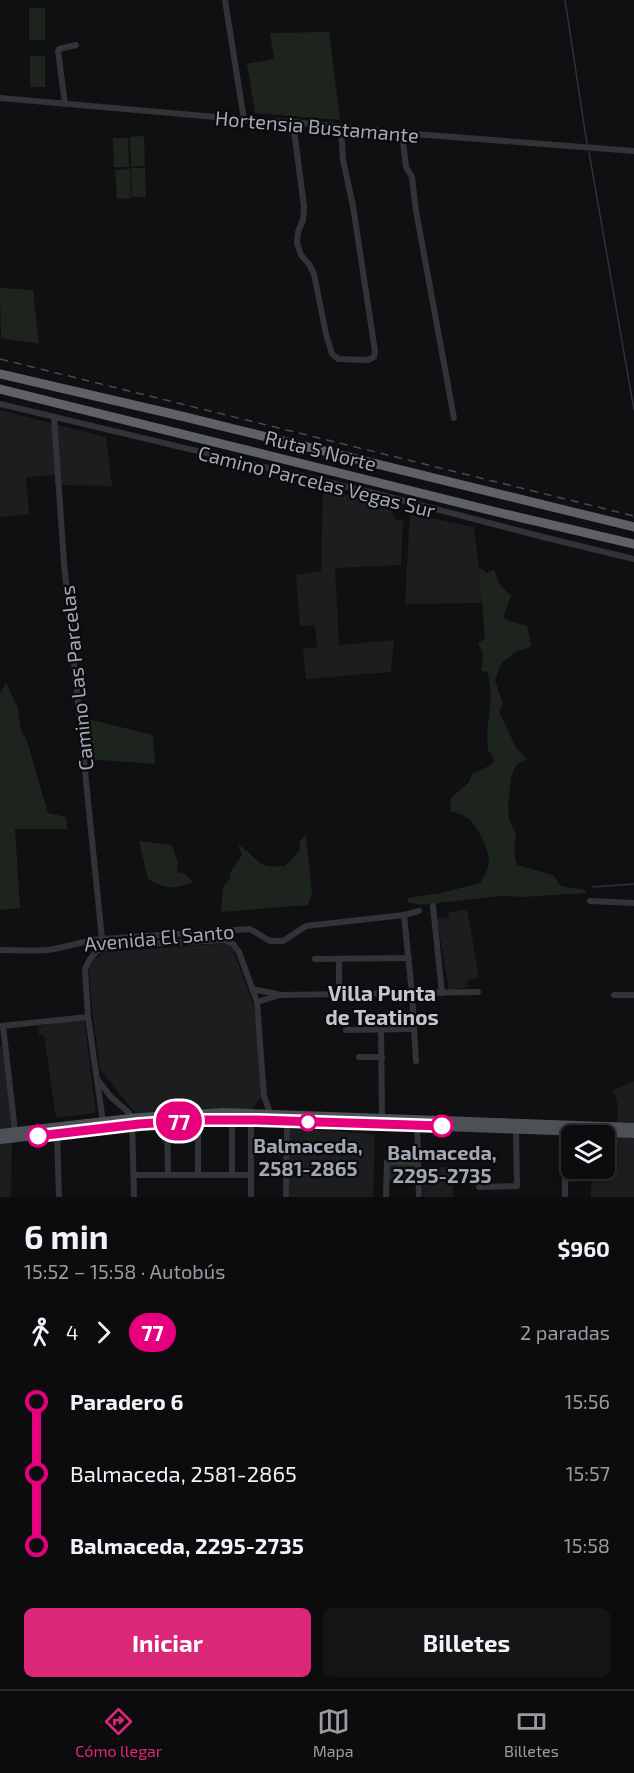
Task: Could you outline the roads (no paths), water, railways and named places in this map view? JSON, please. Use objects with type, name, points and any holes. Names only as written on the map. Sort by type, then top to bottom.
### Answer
[{"type":"highway","name":"Ruta 5 Norte","points":[[0,372],[634,527]]},
{"type":"highway","name":"Ruta 5 Norte","points":[[0,389],[634,544]]},
{"type":"main road","points":[[0,1140],[197,1113],[253,1115],[287,1121],[561,1125]]},
{"type":"main road","points":[[0,1133],[103,1122],[232,1119],[270,1113],[382,1118],[561,1131]]},
{"type":"main road","points":[[615,1126],[634,1127]]},
{"type":"main road","points":[[615,1133],[634,1134]]},
{"type":"street","points":[[225,0],[244,120]]},
{"type":"street","points":[[65,104],[58,51],[76,45]]},
{"type":"street","name":"Hortensia Bustamante","points":[[0,98],[634,151]]},
{"type":"street","points":[[293,122],[304,207],[303,220],[297,235],[297,247],[314,274],[332,354],[338,359],[368,360],[374,357],[375,351],[353,206],[343,160],[341,127]]},
{"type":"street","points":[[402,133],[405,167],[412,177],[416,211],[454,418]]},
{"type":"street","name":"Camino Parcelas Vegas Sur","points":[[0,404],[382,495],[634,559]]},
{"type":"street","name":"Camino Las Parcelas","points":[[54,417],[64,563],[102,939]]},
{"type":"street","points":[[543,537],[546,523]]},
{"type":"street","points":[[590,901],[634,903]]},
{"type":"street","points":[[433,906],[442,993]]},
{"type":"street","name":"Avenida El Santo","points":[[0,950],[57,949],[86,940],[250,929],[270,941],[283,941],[306,926],[404,915],[418,910]]},
{"type":"street","points":[[404,915],[416,1061]]},
{"type":"street","points":[[103,1122],[88,1017],[85,969],[97,951],[111,946],[225,940],[233,944],[239,952],[257,1002],[264,1096],[270,1113]]},
{"type":"street","points":[[315,958],[409,958]]},
{"type":"street","points":[[339,959],[339,995]]},
{"type":"street","points":[[252,989],[280,995],[478,992]]},
{"type":"street","points":[[257,1002],[280,995]]},
{"type":"street","points":[[614,995],[634,995]]},
{"type":"street","points":[[15,1131],[1,1026],[88,1017]]},
{"type":"street","points":[[346,1030],[414,1029]]},
{"type":"street","points":[[381,1030],[382,1118]]},
{"type":"street","points":[[358,1058],[382,1058]]},
{"type":"street","points":[[96,1078],[111,1097],[129,1113],[133,1122],[134,1197]]},
{"type":"street","points":[[251,1197],[253,1115],[264,1096]]},
{"type":"street","points":[[232,1119],[232,1174]]},
{"type":"street","points":[[198,1120],[198,1174]]},
{"type":"street","points":[[167,1121],[168,1174]]},
{"type":"street","points":[[286,1197],[287,1121]]},
{"type":"street","points":[[417,1122],[419,1197]]},
{"type":"street","points":[[479,1187],[517,1186],[516,1129]]},
{"type":"street","points":[[57,1134],[59,1197]]},
{"type":"street","points":[[386,1197],[387,1162],[417,1163]]},
{"type":"street","points":[[134,1175],[251,1174]]},
{"type":"street","points":[[565,1179],[565,1197]]},
{"type":"street","points":[[501,1187],[501,1197]]},
{"type":"waterway","points":[[565,0],[587,144]]},
{"type":"waterway","points":[[589,152],[634,410]]},
{"type":"waterway","points":[[593,887],[634,884]]},
{"type":"railway","points":[[0,359],[634,516]]},
{"type":"place","name":"Balmaceda, 2581-2865","points":[[308,1122]]},
{"type":"place","name":"Balmaceda, 2295-2735","points":[[442,1126]]},
{"type":"district","name":"Villa Punta de Teatinos","points":[[382,1004]]}]
